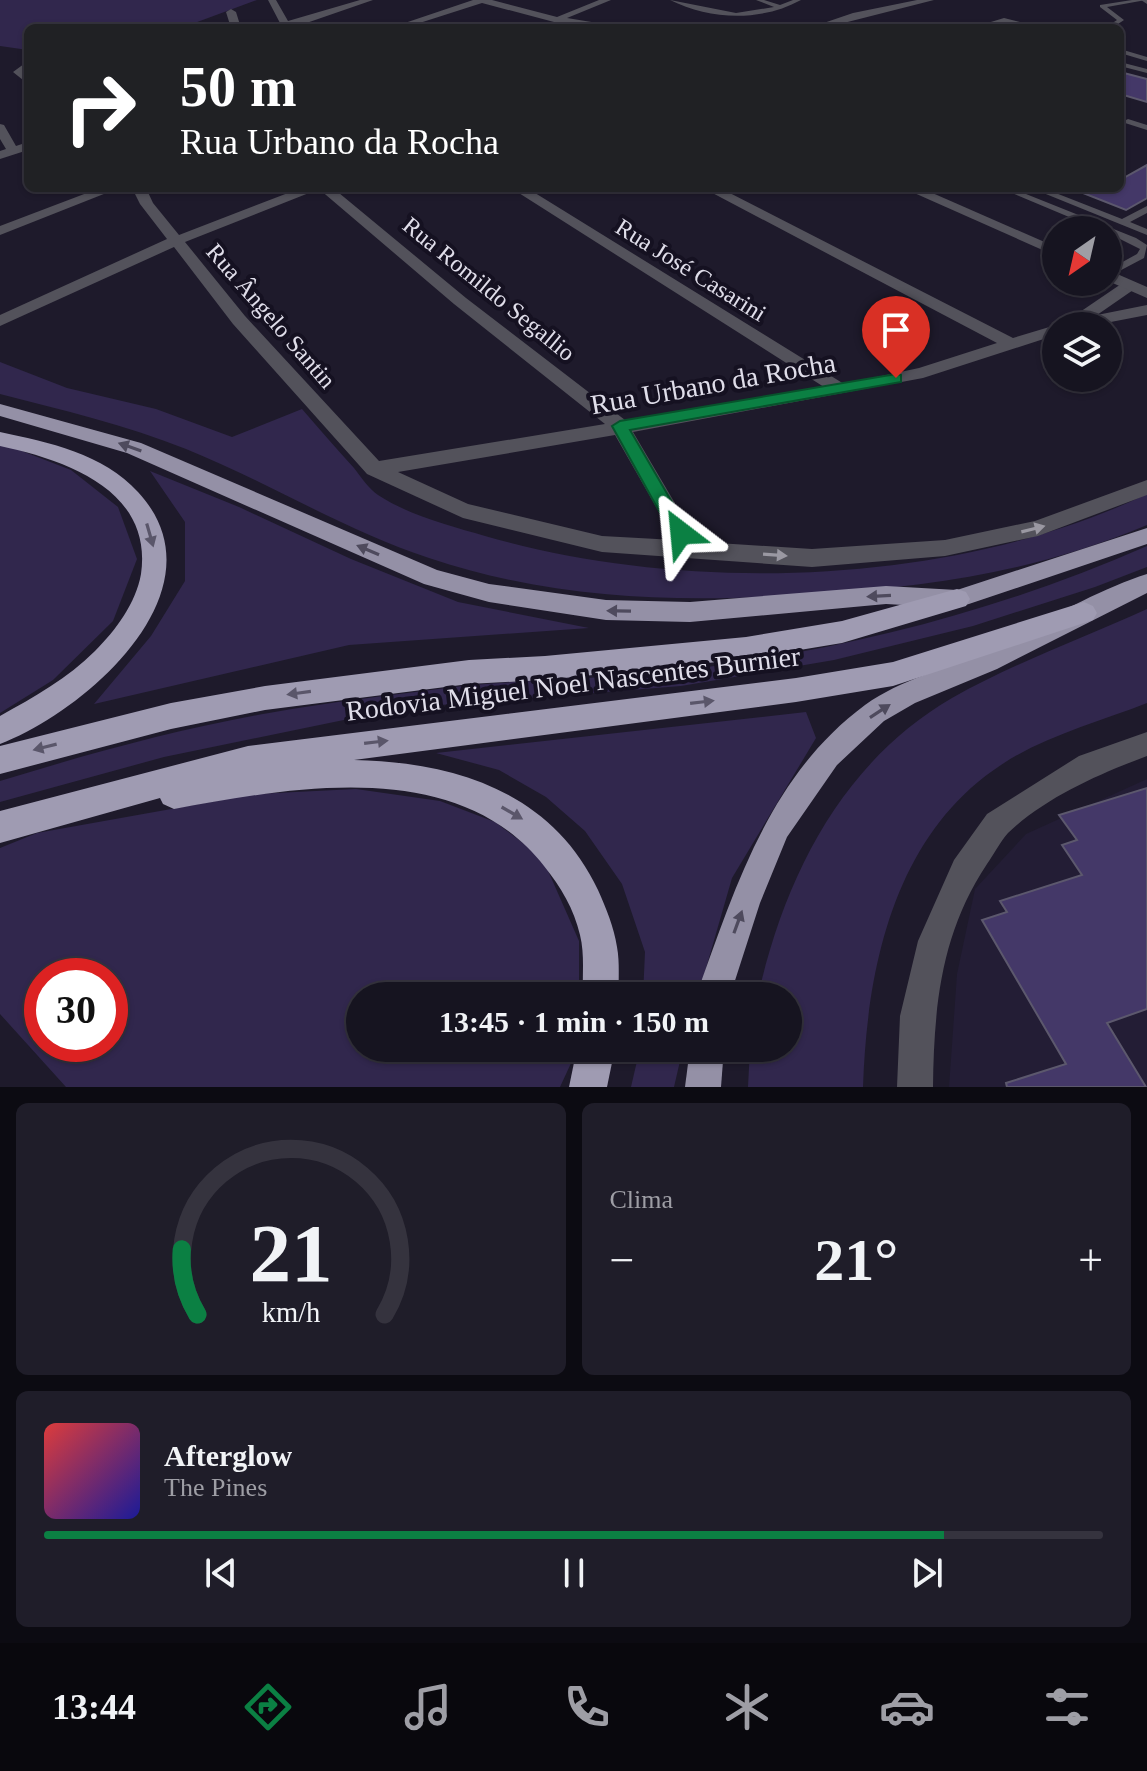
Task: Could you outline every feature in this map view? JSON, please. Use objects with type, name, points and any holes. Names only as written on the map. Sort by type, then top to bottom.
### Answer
[{"type":"highway","points":[[0,410],[134,448],[432,578],[489,593],[606,610],[690,612],[886,595],[957,599]]},
{"type":"highway","points":[[0,439],[38,445],[73,458],[119,484],[140,506],[156,559],[149,594],[132,627],[111,651],[71,689],[0,731]]},
{"type":"highway","name":"Rodovia Miguel Noel Nascentes Burnier","points":[[0,760],[171,716],[265,698],[455,674],[746,648],[842,632],[957,599],[1147,536]]},
{"type":"highway","name":"Rodovia Miguel Noel Nascentes Burnier","points":[[4,826],[248,760],[796,690],[893,674],[1084,613],[1147,583]]},
{"type":"highway","points":[[718,982],[745,903],[777,827],[827,756],[875,713],[906,695],[988,661],[1084,613]]},
{"type":"highway","points":[[4,826],[260,778],[362,772],[440,783],[480,795],[522,818],[558,851],[582,893],[600,946],[601,982]]},
{"type":"highway","points":[[588,1087],[593,1062]]},
{"type":"highway","points":[[703,1087],[706,1062]]},
{"type":"street","points":[[272,0],[285,24]]},
{"type":"street","points":[[292,24],[369,0]]},
{"type":"street","points":[[407,24],[482,0],[554,19],[612,24]]},
{"type":"street","points":[[540,24],[607,0]]},
{"type":"street","points":[[815,24],[844,11],[897,0]]},
{"type":"street","points":[[819,24],[930,0]]},
{"type":"street","points":[[231,12],[235,24]]},
{"type":"street","points":[[0,128],[7,153]]},
{"type":"street","points":[[0,220],[76,192]]},
{"type":"street","points":[[0,231],[102,192]]},
{"type":"street","name":"Rua Ângelo Santin","points":[[141,192],[175,241],[239,320],[374,469]]},
{"type":"street","points":[[0,321],[175,241],[303,192]]},
{"type":"street","name":"Rua Romildo Segallio","points":[[330,192],[460,301],[620,426],[681,533],[697,551]]},
{"type":"street","name":"Rua José Casarini","points":[[524,192],[841,390]]},
{"type":"street","points":[[718,192],[1010,343]]},
{"type":"street","points":[[919,192],[1042,246]]},
{"type":"street","points":[[1122,281],[1147,293]]},
{"type":"street","points":[[1088,312],[1130,285]]},
{"type":"street","points":[[1122,315],[1147,310]]},
{"type":"street","name":"Rua Urbano da Rocha","points":[[374,469],[841,390],[923,373],[1042,333]]},
{"type":"street","points":[[374,469],[463,510],[602,544],[812,558],[945,548],[1038,528],[1147,487]]},
{"type":"street","points":[[915,1087],[917,1016],[934,941],[965,871],[997,824],[1041,793],[1089,765],[1147,744]]},
{"type":"lane","points":[[660,0],[674,0],[721,16],[761,12],[798,0]]},
{"type":"lane","points":[[759,0],[779,7]]},
{"type":"lane","points":[[1115,24],[1121,20],[1102,6],[1145,0]]},
{"type":"lane","points":[[987,24],[1004,20],[1020,24]]},
{"type":"lane","points":[[1124,52],[1145,58]]},
{"type":"lane","points":[[1124,63],[1145,58]]},
{"type":"lane","points":[[1124,65],[1147,71]]},
{"type":"lane","points":[[1128,121],[1147,128]]},
{"type":"lane","points":[[1014,192],[1073,216]]},
{"type":"lane","points":[[1045,192],[1147,232]]},
{"type":"lane","points":[[1123,222],[1147,209]]},
{"type":"lane","points":[[1122,236],[1145,248],[1141,256],[1122,266]]},
{"type":"shaded area","points":[[0,0],[257,0],[192,24],[24,24],[24,49],[0,46]]},
{"type":"shaded area","points":[[0,362],[67,388],[156,409],[232,437],[302,409],[371,490],[403,508],[485,536],[564,555],[647,567],[733,573],[820,572],[907,563],[991,548],[1072,525],[1147,494],[1147,525],[1026,565],[903,586],[817,594],[718,598],[621,596],[573,591],[477,572],[429,558],[367,534],[247,476],[163,440],[0,394]]},
{"type":"shaded area","points":[[0,446],[9,446],[71,470],[118,507],[137,559],[113,621],[53,680],[0,713]]},
{"type":"shaded area","points":[[150,471],[458,602],[589,628],[349,645],[94,704],[151,636],[185,581],[185,522]]},
{"type":"shaded area","points":[[1147,546],[1147,567],[1095,587],[973,626],[834,660],[681,686],[402,708],[164,757],[0,802],[0,781],[201,727],[315,705],[454,687],[639,675],[789,654],[971,611],[1089,570]]},
{"type":"shaded area","points":[[1147,609],[1147,703],[1053,738],[1001,765],[965,794],[935,828],[911,866],[893,908],[880,951],[871,996],[863,1087],[748,1087],[749,1062],[802,1062],[802,982],[762,982],[784,908],[824,826],[849,789],[879,755],[913,724],[952,698],[1024,662]]},
{"type":"shaded area","points":[[806,712],[816,738],[732,878],[702,982],[644,982],[645,952],[622,884],[585,831],[546,797],[499,770],[436,753]]},
{"type":"shaded area","points":[[1147,779],[1147,1087],[949,1087],[957,974],[975,889],[1026,834]]},
{"type":"shaded area","points":[[356,789],[440,801],[495,822],[542,857],[579,941],[579,982],[346,982],[346,1062],[572,1062],[560,1087],[66,1087],[43,1062],[128,1062],[128,958],[24,958],[24,1041],[0,1014],[0,848],[37,833],[255,794]]},
{"type":"shaded area","points":[[637,1062],[680,1062],[674,1087],[631,1087]]},
{"type":"building","points":[[1124,73],[1147,79],[1147,102],[1124,95]]},
{"type":"building","points":[[1147,165],[1147,198],[1126,210],[1081,192],[1124,192],[1124,178]]},
{"type":"building","points":[[1147,788],[1147,1009],[1107,1023],[1146,1087],[1007,1087],[1006,1083],[1066,1064],[982,920],[1007,912],[1000,901],[1082,875],[1062,845],[1077,840],[1059,815]]},
{"type":"route","points":[[681,533],[620,426],[896,378]]}]
